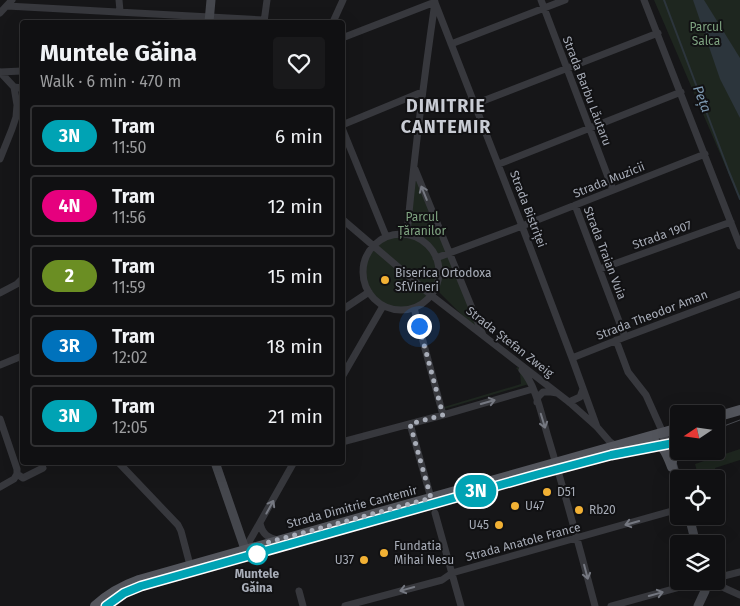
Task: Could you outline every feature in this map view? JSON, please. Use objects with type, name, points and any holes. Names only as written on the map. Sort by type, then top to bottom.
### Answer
[{"type":"main road","points":[[725,414],[740,410]]},
{"type":"main road","name":"Strada Dimitrie Cantemir","points":[[95,606],[109,594],[131,583],[190,565],[670,431]]},
{"type":"main road","points":[[640,439],[654,441],[661,445],[672,467]]},
{"type":"main road","points":[[672,460],[672,467]]},
{"type":"street","points":[[119,0],[120,11]]},
{"type":"street","points":[[0,13],[10,3],[209,20],[211,0]]},
{"type":"street","points":[[264,20],[267,0]]},
{"type":"street","points":[[335,20],[343,0]]},
{"type":"street","name":"Strada Barbu Lăutaru","points":[[541,0],[614,190]]},
{"type":"street","points":[[451,44],[566,0]]},
{"type":"street","points":[[644,0],[740,246]]},
{"type":"street","points":[[345,37],[434,1],[413,166],[407,234]]},
{"type":"street","name":"Strada Bistriței","points":[[434,1],[499,164],[597,427]]},
{"type":"street","points":[[475,104],[658,32]]},
{"type":"street","points":[[0,72],[20,71]]},
{"type":"street","points":[[0,72],[14,87],[17,105],[16,117],[0,159]]},
{"type":"street","points":[[14,87],[20,88]]},
{"type":"street","points":[[345,125],[422,92]]},
{"type":"street","points":[[499,164],[681,92]]},
{"type":"street","points":[[345,134],[386,236]]},
{"type":"street","name":"Strada Muzicii","points":[[436,258],[705,154]]},
{"type":"street","points":[[413,166],[483,336]]},
{"type":"street","name":"Strada Traian Vuia","points":[[575,205],[625,337]]},
{"type":"street","name":"Strada Ștefan Zweig","points":[[345,222],[432,295],[569,402],[597,427],[606,439],[616,446]]},
{"type":"street","name":"Strada 1907","points":[[600,269],[731,222]]},
{"type":"street","points":[[407,234],[418,237],[433,251],[436,258],[439,276],[435,289],[432,295],[414,308],[398,310],[382,306],[369,292],[363,279],[365,258],[373,245],[386,236],[407,234]]},
{"type":"street","points":[[0,293],[20,281]]},
{"type":"street","points":[[345,308],[369,292]]},
{"type":"street","name":"Strada Theodor Aman","points":[[572,358],[740,294]]},
{"type":"street","points":[[345,372],[382,306]]},
{"type":"street","points":[[414,308],[443,415]]},
{"type":"street","points":[[616,340],[628,372],[646,395],[663,433],[673,470]]},
{"type":"street","points":[[0,365],[20,357]]},
{"type":"street","points":[[516,362],[526,374],[533,389],[556,462],[595,606]]},
{"type":"street","points":[[345,441],[533,389]]},
{"type":"street","points":[[569,402],[580,397],[583,389]]},
{"type":"street","points":[[537,402],[543,392],[557,393]]},
{"type":"street","points":[[0,419],[17,474],[14,479],[0,487]]},
{"type":"street","points":[[410,424],[431,498]]},
{"type":"street","points":[[121,465],[178,525],[190,565]]},
{"type":"street","points":[[216,465],[245,549]]},
{"type":"street","points":[[245,549],[292,465]]},
{"type":"street","points":[[17,474],[23,478],[43,468]]},
{"type":"street","name":"Strada Anatole France","points":[[344,606],[442,580],[452,573],[670,512]]},
{"type":"street","points":[[435,513],[461,606]]},
{"type":"street","points":[[260,523],[263,532],[270,538],[279,540]]},
{"type":"street","points":[[725,576],[740,572]]},
{"type":"street","points":[[725,588],[740,595]]},
{"type":"street","points":[[611,606],[670,590]]},
{"type":"street","points":[[698,606],[705,590]]},
{"type":"street","points":[[299,591],[303,606]]},
{"type":"green space","name":"Parcul Salca","points":[[654,0],[740,0],[740,199],[728,172]]},
{"type":"green space","name":"Parcul Țăranilor","points":[[413,166],[483,336],[436,289],[420,305],[404,310],[396,310],[388,308],[375,300],[365,286],[363,278],[364,263],[370,249],[381,239],[388,236],[407,234]]},
{"type":"green space","points":[[518,367],[529,384],[444,409],[444,407],[521,384],[520,372],[516,368]]},
{"type":"green space","points":[[740,449],[740,460],[715,468],[716,470],[697,470],[695,464],[707,460],[725,460],[725,454]]},
{"type":"shaded area","points":[[693,0],[704,0],[740,58],[740,118],[720,79]]},
{"type":"waterway","name":"Peța","points":[[664,0],[740,199]]},
{"type":"tram line","points":[[725,426],[740,420]]},
{"type":"tram line","points":[[102,606],[121,592],[144,582],[609,453],[670,441]]},
{"type":"tram line","name":"3N","points":[[106,606],[124,593],[141,586],[539,474],[611,455],[670,444]]},
{"type":"place","name":"Biserica Ortodoxa Sf.Vineri","points":[[385,280]]},
{"type":"place","name":"D51","points":[[547,492]]},
{"type":"place","name":"U47","points":[[515,506]]},
{"type":"place","name":"Rb20","points":[[579,510]]},
{"type":"place","name":"U45","points":[[499,525]]},
{"type":"place","name":"Fundatia Mihai Nesu","points":[[384,553]]},
{"type":"place","name":"Muntele Găina","points":[[257,554]]},
{"type":"place","name":"U37","points":[[364,560]]},
{"type":"district","name":"DIMITRIE CANTEMIR","points":[[446,116]]},
{"type":"route","points":[[257,554],[262,544],[431,498],[410,424],[443,415],[419,326]]}]
